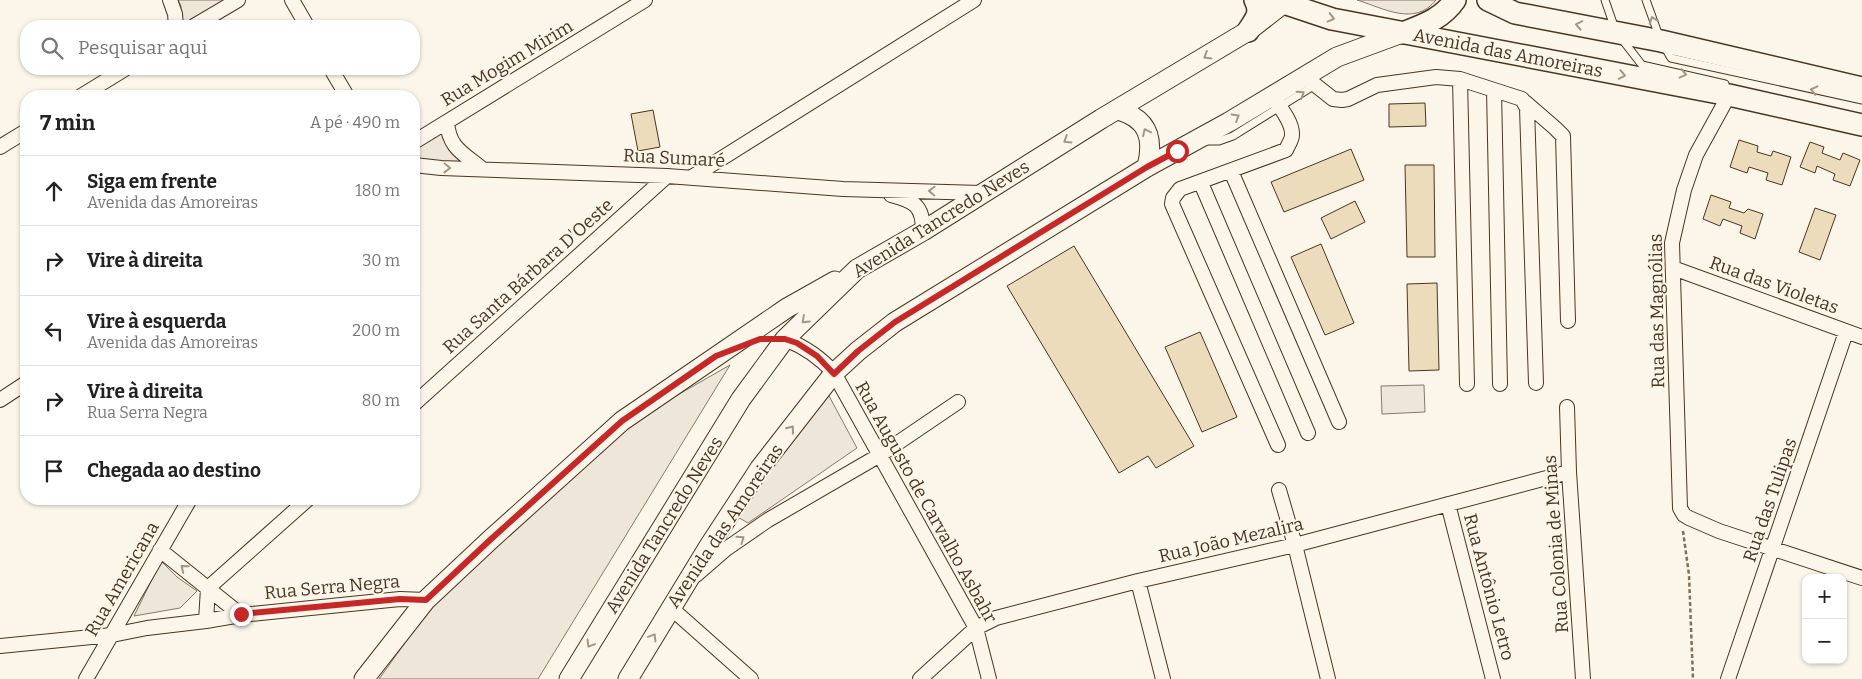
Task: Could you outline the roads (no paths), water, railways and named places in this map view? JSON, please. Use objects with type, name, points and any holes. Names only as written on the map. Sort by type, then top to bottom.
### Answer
[{"type":"main road","points":[[1248,31],[1259,10],[1255,0]]},
{"type":"main road","points":[[1284,1],[1332,19],[1402,33],[1436,19],[1446,12],[1455,0]]},
{"type":"main road","name":"Avenida Tancredo Neves","points":[[569,679],[741,399],[785,339],[857,269],[1248,31],[1284,1]]},
{"type":"main road","points":[[1498,2],[1515,13],[1661,41],[1862,88]]},
{"type":"main road","name":"Avenida das Amoreiras","points":[[628,679],[671,608],[690,581],[709,546],[760,468],[834,374],[858,351],[895,322],[1147,167],[1195,140],[1276,102],[1310,80],[1337,57],[1402,33],[1733,91],[1862,125]]},
{"type":"main road","points":[[1118,110],[1128,113],[1142,124],[1149,136],[1150,152],[1147,167]]},
{"type":"main road","points":[[364,679],[426,600],[622,421],[787,308],[857,269]]},
{"type":"main road","points":[[716,356],[760,339],[785,339]]},
{"type":"street","points":[[170,0],[176,20]]},
{"type":"street","points":[[204,20],[238,0]]},
{"type":"street","points":[[292,0],[304,20]]},
{"type":"street","name":"Rua Mogim Mirim","points":[[420,138],[645,0]]},
{"type":"street","points":[[692,177],[974,0]]},
{"type":"street","points":[[91,90],[115,75]]},
{"type":"street","points":[[335,75],[343,90]]},
{"type":"street","points":[[1310,80],[1333,99],[1342,100],[1377,85],[1436,77],[1460,79],[1519,97],[1555,128],[1563,136],[1568,321]]},
{"type":"street","points":[[1460,79],[1467,384]]},
{"type":"street","points":[[1494,90],[1500,384]]},
{"type":"street","name":"Rua das Magnólias","points":[[1733,91],[1696,155],[1684,190],[1672,243],[1680,508],[1684,515],[1699,524],[1773,549]]},
{"type":"street","points":[[1276,102],[1290,125],[1292,135],[1286,150],[1177,191],[1172,204],[1278,446]]},
{"type":"street","points":[[1524,102],[1527,108],[1536,382]]},
{"type":"street","points":[[447,122],[448,136],[452,142],[481,168]]},
{"type":"street","points":[[0,148],[20,135]]},
{"type":"street","name":"Rua Sumaré","points":[[420,166],[692,177],[843,189],[864,188],[981,193]]},
{"type":"street","points":[[1231,171],[1339,422]]},
{"type":"street","name":"Rua Santa Bárbara D'Oeste","points":[[420,399],[666,176]]},
{"type":"street","points":[[1201,183],[1308,433]]},
{"type":"street","name":"Rua Sumaré","points":[[864,188],[910,200],[920,211],[923,218],[922,231]]},
{"type":"street","name":"Rua das Violetas","points":[[1673,268],[1862,337]]},
{"type":"street","name":"Rua das Tulipas","points":[[1728,679],[1846,332]]},
{"type":"street","name":"Rua Augusto de Carvalho Asbahr","points":[[785,339],[802,346],[817,356],[834,374],[976,628],[990,679]]},
{"type":"street","points":[[0,400],[20,388]]},
{"type":"street","points":[[690,581],[726,549],[768,520],[880,455],[958,402]]},
{"type":"street","name":"Rua Colonia de Minas","points":[[1567,407],[1569,472],[1583,679]]},
{"type":"street","name":"Rua João Mezalira","points":[[920,679],[976,628],[996,618],[1138,581],[1295,545],[1569,472]]},
{"type":"street","points":[[1279,490],[1295,545],[1328,679]]},
{"type":"street","name":"Rua Antônio Letro","points":[[1448,504],[1493,679]]},
{"type":"street","name":"Rua Americana","points":[[86,679],[186,505]]},
{"type":"street","points":[[206,621],[208,588],[301,505]]},
{"type":"street","points":[[1773,549],[1862,578]]},
{"type":"street","points":[[160,550],[241,614]]},
{"type":"street","points":[[1138,581],[1163,679]]},
{"type":"street","name":"Rua Serra Negra","points":[[0,646],[112,635],[241,614],[400,599],[426,600]]},
{"type":"street","points":[[671,608],[751,679]]},
{"type":"lane","points":[[1605,0],[1616,32],[1642,65],[1733,91]]},
{"type":"lane","points":[[1646,0],[1661,41],[1671,58],[1862,100]]}]
